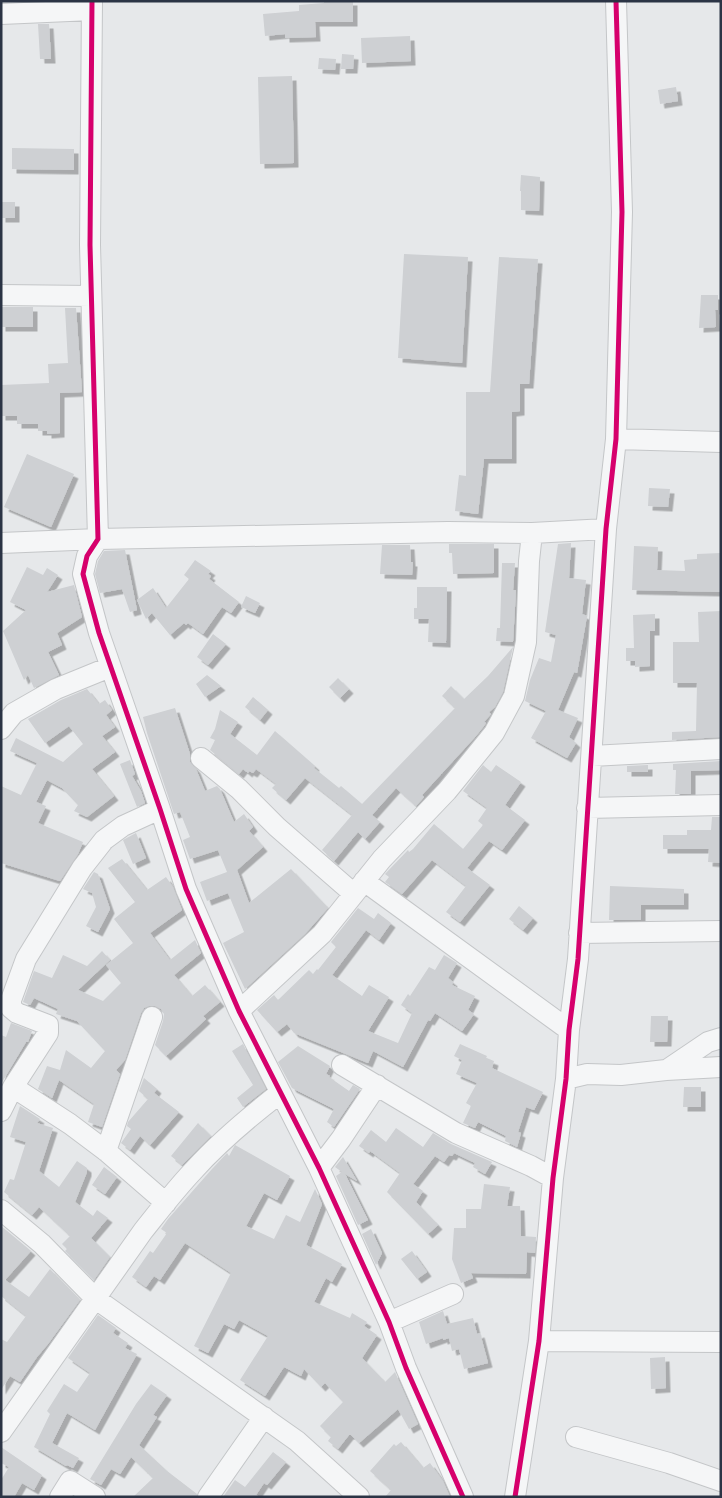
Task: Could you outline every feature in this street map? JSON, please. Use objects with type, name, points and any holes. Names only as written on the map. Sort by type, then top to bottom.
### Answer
[{"type":"street","points":[[515,1497],[539,1341],[553,1178],[566,1079],[569,1030],[578,959],[606,528],[616,439],[622,212],[616,1]]},
{"type":"street","points":[[1,14],[92,6],[90,245],[98,538],[87,556],[83,574],[99,633],[186,889],[239,1011],[318,1168],[389,1322],[406,1368],[462,1497]]},
{"type":"street","points":[[1,295],[91,296]]},
{"type":"street","points":[[616,439],[721,442]]},
{"type":"street","points":[[1,543],[98,538],[448,532],[532,533],[606,528]]},
{"type":"street","points":[[239,1011],[322,934],[382,859],[447,791],[494,733],[514,696],[526,642],[532,533]]},
{"type":"street","points":[[1,729],[14,713],[48,694],[110,667]]},
{"type":"street","points":[[592,756],[721,749]]},
{"type":"street","points":[[201,758],[239,789],[277,828],[359,888],[569,1030]]},
{"type":"street","points":[[587,808],[721,805]]},
{"type":"street","points":[[1,1111],[13,1086],[48,1033],[48,1025],[17,1013],[11,1008],[11,1000],[26,959],[82,868],[104,840],[123,826],[160,809]]},
{"type":"street","points":[[579,933],[721,931]]},
{"type":"street","points":[[106,1151],[152,1017]]},
{"type":"street","points":[[666,1070],[708,1042],[721,1038]]},
{"type":"street","points":[[342,1065],[456,1133],[531,1166],[553,1178]]},
{"type":"street","points":[[566,1079],[587,1074],[621,1075],[721,1067]]},
{"type":"street","points":[[318,1168],[341,1139],[377,1085]]},
{"type":"street","points":[[13,1086],[70,1124],[106,1151],[166,1202]]},
{"type":"street","points":[[2,1429],[143,1231],[166,1202],[193,1170],[245,1121],[280,1093]]},
{"type":"street","points":[[1,1210],[42,1244],[96,1299],[297,1441],[359,1497]]},
{"type":"street","points":[[389,1322],[452,1294]]},
{"type":"street","points":[[539,1341],[721,1342]]},
{"type":"street","points":[[208,1497],[264,1417]]},
{"type":"street","points":[[576,1437],[721,1481]]},
{"type":"street","points":[[60,1497],[70,1481],[96,1497]]},
{"type":"building","points":[[324,1],[353,1],[353,22],[315,22],[316,37],[285,38],[285,34],[265,36],[263,14],[299,11],[299,5],[324,3]]},
{"type":"building","points":[[38,24],[49,24],[51,59],[40,59]]},
{"type":"building","points":[[410,36],[411,61],[362,63],[361,38]]},
{"type":"building","points":[[342,54],[354,55],[353,69],[341,69]]},
{"type":"building","points":[[319,58],[336,59],[335,70],[318,69]]},
{"type":"building","points":[[292,76],[294,163],[260,164],[258,77]]},
{"type":"building","points":[[676,87],[678,101],[660,104],[658,90]]},
{"type":"building","points":[[12,148],[74,149],[74,170],[12,169]]},
{"type":"building","points":[[521,175],[540,177],[539,211],[521,210]]},
{"type":"building","points":[[1,202],[15,202],[15,218],[1,218]]},
{"type":"building","points":[[404,254],[468,257],[462,363],[398,358]]},
{"type":"building","points":[[499,257],[538,259],[529,384],[520,384],[520,411],[512,412],[512,459],[484,459],[478,514],[455,511],[459,475],[466,476],[466,392],[490,392]]},
{"type":"building","points":[[701,295],[718,295],[718,310],[715,310],[716,327],[699,328]]},
{"type":"building","points":[[1,307],[33,307],[33,327],[1,327]]},
{"type":"building","points":[[65,308],[76,308],[82,392],[60,393],[60,433],[47,434],[47,431],[38,431],[38,424],[17,424],[17,416],[1,416],[1,385],[49,383],[48,364],[68,363]]},
{"type":"building","points":[[27,454],[74,474],[51,527],[4,507]]},
{"type":"building","points":[[649,488],[670,489],[668,507],[648,506]]},
{"type":"building","points":[[571,543],[569,578],[586,580],[582,614],[587,616],[577,673],[574,672],[558,710],[578,718],[569,737],[576,743],[567,758],[531,738],[546,711],[525,701],[530,680],[539,658],[551,662],[556,635],[545,632],[558,544]]},
{"type":"building","points":[[449,544],[494,544],[494,573],[453,574],[452,553],[449,553]]},
{"type":"building","points":[[382,545],[410,545],[411,562],[413,562],[412,575],[380,574]]},
{"type":"building","points":[[634,546],[658,547],[657,570],[685,571],[684,560],[697,559],[697,554],[721,553],[721,592],[632,590]]},
{"type":"building","points":[[125,550],[137,610],[130,612],[122,589],[100,593],[95,574],[98,561],[104,551]]},
{"type":"building","points":[[195,560],[211,571],[208,574],[211,576],[209,579],[239,602],[231,613],[222,607],[203,634],[188,623],[186,625],[184,623],[170,635],[152,613],[146,619],[137,600],[153,588],[166,608],[189,579],[184,575]]},
{"type":"building","points":[[502,563],[515,563],[513,590],[516,590],[513,642],[496,641],[497,628],[500,628]]},
{"type":"building","points":[[27,567],[43,575],[47,568],[58,575],[47,592],[74,585],[82,617],[57,633],[62,645],[48,652],[59,675],[34,688],[28,675],[24,680],[3,631],[26,610],[10,602]]},
{"type":"building","points":[[417,587],[447,587],[446,643],[428,642],[429,619],[414,619],[414,608],[417,608]]},
{"type":"building","points":[[246,596],[260,603],[255,613],[241,607]]},
{"type":"building","points":[[721,611],[721,737],[672,740],[672,732],[696,731],[697,683],[673,683],[673,642],[699,642],[698,612]]},
{"type":"building","points":[[655,614],[655,631],[650,631],[650,666],[635,667],[635,661],[626,661],[626,648],[634,648],[633,615]]},
{"type":"building","points":[[213,634],[226,644],[208,665],[197,657]]},
{"type":"building","points":[[513,647],[503,692],[495,707],[489,712],[491,714],[484,722],[486,723],[476,736],[422,795],[424,797],[416,806],[396,788],[372,815],[380,822],[365,839],[358,832],[334,861],[322,850],[352,815],[305,778],[286,800],[272,788],[276,784],[256,769],[253,773],[249,771],[248,773],[243,769],[239,774],[210,750],[215,740],[210,738],[215,729],[220,710],[238,722],[230,734],[257,755],[275,731],[315,766],[314,768],[339,788],[341,786],[362,804],[455,708],[442,696],[451,686],[464,699],[488,676]]},
{"type":"building","points":[[207,675],[221,686],[205,697],[196,684]]},
{"type":"building","points":[[338,678],[349,689],[340,698],[329,687]]},
{"type":"building","points":[[87,689],[99,704],[105,700],[112,710],[106,715],[115,727],[102,736],[115,752],[92,769],[114,796],[87,817],[74,811],[78,805],[62,788],[47,780],[36,802],[46,806],[38,823],[83,842],[78,854],[60,881],[1,863],[1,786],[21,795],[37,763],[10,751],[16,738],[63,762],[83,744],[69,726],[45,743],[28,719],[61,700]]},
{"type":"building","points":[[253,697],[268,710],[260,720],[245,707]]},
{"type":"building","points":[[175,708],[190,754],[190,762],[196,769],[205,791],[217,786],[234,822],[244,814],[253,827],[249,831],[263,847],[237,870],[249,903],[291,869],[328,908],[305,934],[245,989],[223,943],[244,932],[228,893],[207,901],[200,882],[227,872],[218,850],[190,859],[183,840],[190,837],[180,812],[174,814],[143,717]]},
{"type":"building","points":[[130,760],[135,774],[132,776],[141,791],[145,803],[137,807],[120,764]]},
{"type":"building","points":[[721,761],[721,770],[691,771],[691,794],[675,794],[676,770],[673,770],[673,764]]},
{"type":"building","points":[[483,765],[491,772],[496,765],[521,782],[505,805],[525,820],[502,850],[489,841],[467,868],[490,885],[460,922],[446,912],[466,886],[432,860],[402,894],[385,882],[389,877],[385,874],[408,850],[409,852],[413,849],[434,824],[463,849],[483,825],[478,821],[487,808],[463,791]]},
{"type":"building","points":[[648,765],[648,772],[627,772],[627,766]]},
{"type":"building","points":[[712,817],[721,817],[721,863],[708,862],[709,849],[663,849],[663,835],[687,835],[687,830],[711,830]]},
{"type":"building","points":[[136,833],[146,858],[133,864],[123,840]]},
{"type":"building","points":[[122,859],[147,890],[166,877],[173,887],[182,910],[150,933],[170,960],[195,940],[201,953],[174,975],[192,996],[205,985],[220,1002],[203,1016],[206,1019],[166,1056],[155,1045],[164,1014],[161,1009],[155,1006],[144,1008],[125,1060],[116,1070],[120,1074],[102,1127],[88,1122],[94,1104],[59,1080],[52,1098],[38,1089],[47,1066],[60,1070],[66,1050],[91,1068],[105,1051],[77,1021],[56,1014],[58,1009],[34,998],[30,1005],[23,1002],[34,971],[52,978],[63,955],[87,966],[102,951],[110,960],[78,990],[103,1001],[121,983],[106,965],[133,943],[114,919],[135,902],[108,868]]},
{"type":"building","points":[[94,872],[98,874],[110,909],[98,932],[86,926],[96,907],[92,893],[83,889]]},
{"type":"building","points":[[610,886],[684,889],[684,905],[641,905],[641,920],[609,920]]},
{"type":"building","points":[[519,906],[533,918],[523,930],[509,919]]},
{"type":"building","points":[[358,908],[374,919],[378,913],[391,923],[379,940],[366,930],[332,975],[362,996],[369,985],[389,997],[368,1031],[398,1043],[412,1013],[401,1005],[408,994],[410,996],[429,967],[435,970],[444,955],[457,963],[448,978],[453,982],[452,985],[475,996],[468,1010],[474,1014],[462,1031],[435,1013],[430,1021],[428,1020],[403,1067],[373,1051],[368,1063],[294,1033],[287,1024],[277,1032],[257,1010],[274,995],[278,1000],[309,970],[313,974],[318,970],[336,947],[331,942]]},
{"type":"building","points":[[651,1016],[668,1016],[667,1042],[650,1042]]},
{"type":"building","points":[[11,1023],[32,1031],[28,1042],[26,1042],[1,1084],[1,1035],[6,1037]]},
{"type":"building","points":[[243,1044],[266,1089],[243,1107],[237,1098],[253,1085],[232,1051]]},
{"type":"building","points":[[460,1044],[494,1061],[492,1068],[543,1092],[534,1110],[526,1107],[518,1132],[521,1133],[517,1147],[505,1141],[506,1136],[478,1122],[475,1128],[463,1123],[471,1106],[466,1103],[477,1083],[456,1074],[462,1060],[454,1056]]},
{"type":"building","points":[[298,1046],[330,1066],[326,1074],[349,1091],[353,1085],[360,1089],[334,1127],[327,1122],[334,1109],[292,1088],[278,1062]]},
{"type":"building","points":[[144,1078],[157,1089],[154,1093],[179,1112],[150,1145],[140,1136],[130,1150],[121,1143],[131,1129],[127,1126],[128,1122],[148,1099],[139,1091]]},
{"type":"building","points":[[684,1087],[701,1087],[701,1107],[683,1107]]},
{"type":"building","points":[[20,1106],[40,1119],[37,1123],[53,1128],[39,1171],[59,1187],[77,1161],[87,1168],[75,1202],[93,1216],[97,1210],[108,1218],[91,1238],[110,1257],[94,1280],[65,1251],[67,1249],[62,1244],[70,1236],[39,1207],[32,1215],[4,1192],[10,1179],[14,1180],[26,1142],[10,1137]]},
{"type":"building","points":[[198,1123],[211,1136],[182,1165],[171,1156]]},
{"type":"building","points":[[396,1128],[423,1147],[433,1133],[451,1144],[492,1162],[485,1174],[473,1167],[475,1163],[454,1153],[452,1156],[449,1155],[444,1162],[435,1156],[413,1184],[423,1191],[416,1202],[438,1225],[428,1234],[387,1192],[400,1173],[370,1151],[369,1153],[359,1146],[371,1130],[386,1142]]},
{"type":"building","points":[[235,1145],[290,1176],[277,1200],[264,1193],[246,1226],[274,1239],[286,1215],[300,1222],[315,1189],[322,1204],[306,1245],[342,1264],[332,1282],[326,1278],[314,1302],[350,1318],[352,1313],[367,1322],[364,1326],[377,1335],[362,1358],[385,1382],[395,1372],[418,1424],[409,1429],[398,1409],[359,1443],[349,1435],[338,1449],[328,1441],[331,1437],[320,1426],[343,1402],[325,1383],[321,1387],[304,1369],[301,1376],[284,1367],[265,1396],[240,1380],[268,1336],[239,1320],[234,1329],[224,1324],[208,1353],[194,1346],[231,1273],[185,1243],[160,1280],[154,1276],[146,1287],[132,1277],[150,1251],[153,1253],[167,1233],[161,1229],[168,1219],[227,1153],[229,1156]]},
{"type":"building","points":[[343,1157],[357,1181],[345,1174],[368,1220],[358,1225],[336,1176],[342,1172],[335,1167]]},
{"type":"building","points":[[104,1167],[117,1177],[105,1194],[92,1185]]},
{"type":"building","points":[[484,1184],[510,1187],[507,1206],[520,1206],[521,1236],[536,1237],[535,1253],[527,1252],[526,1274],[471,1273],[473,1278],[461,1283],[452,1259],[454,1228],[466,1228],[466,1209],[481,1209]]},
{"type":"building","points":[[1,1226],[31,1251],[5,1280],[29,1297],[50,1269],[80,1300],[20,1382],[10,1376],[1,1390],[1,1339],[7,1342],[26,1316],[1,1296]]},
{"type":"building","points":[[371,1229],[382,1253],[376,1265],[362,1234]]},
{"type":"building","points":[[412,1251],[427,1272],[417,1279],[401,1259]]},
{"type":"building","points":[[443,1311],[447,1324],[473,1318],[477,1334],[480,1333],[488,1363],[464,1369],[459,1349],[452,1351],[449,1338],[443,1340],[443,1338],[426,1344],[419,1322]]},
{"type":"building","points":[[98,1315],[116,1328],[113,1333],[128,1343],[125,1348],[137,1354],[95,1430],[67,1413],[52,1443],[79,1458],[73,1468],[66,1466],[34,1447],[50,1414],[47,1411],[64,1384],[77,1392],[90,1373],[68,1358]]},
{"type":"building","points":[[665,1357],[666,1388],[651,1389],[650,1358]]},
{"type":"building","points":[[151,1384],[167,1395],[153,1415],[157,1417],[139,1445],[167,1471],[197,1494],[196,1497],[133,1497],[153,1478],[131,1457],[120,1474],[111,1469],[101,1485],[90,1479],[136,1404]]},
{"type":"building","points":[[401,1442],[423,1468],[430,1463],[443,1481],[450,1497],[385,1497],[391,1490],[370,1471],[394,1444],[396,1446]]},
{"type":"building","points":[[1,1447],[42,1475],[34,1490],[22,1483],[14,1497],[1,1497],[1,1480],[9,1467],[1,1463]]},
{"type":"building","points":[[273,1452],[286,1462],[267,1485],[264,1483],[256,1495],[259,1497],[223,1497],[235,1480],[245,1487]]},
{"type":"cycle path","points":[[92,1],[90,245],[98,539],[87,556],[83,574],[99,633],[186,889],[239,1011],[319,1168],[389,1322],[406,1368],[463,1497]]},
{"type":"cycle path","points":[[515,1497],[539,1341],[553,1178],[566,1079],[569,1030],[578,959],[606,529],[616,439],[622,212],[616,1]]}]
